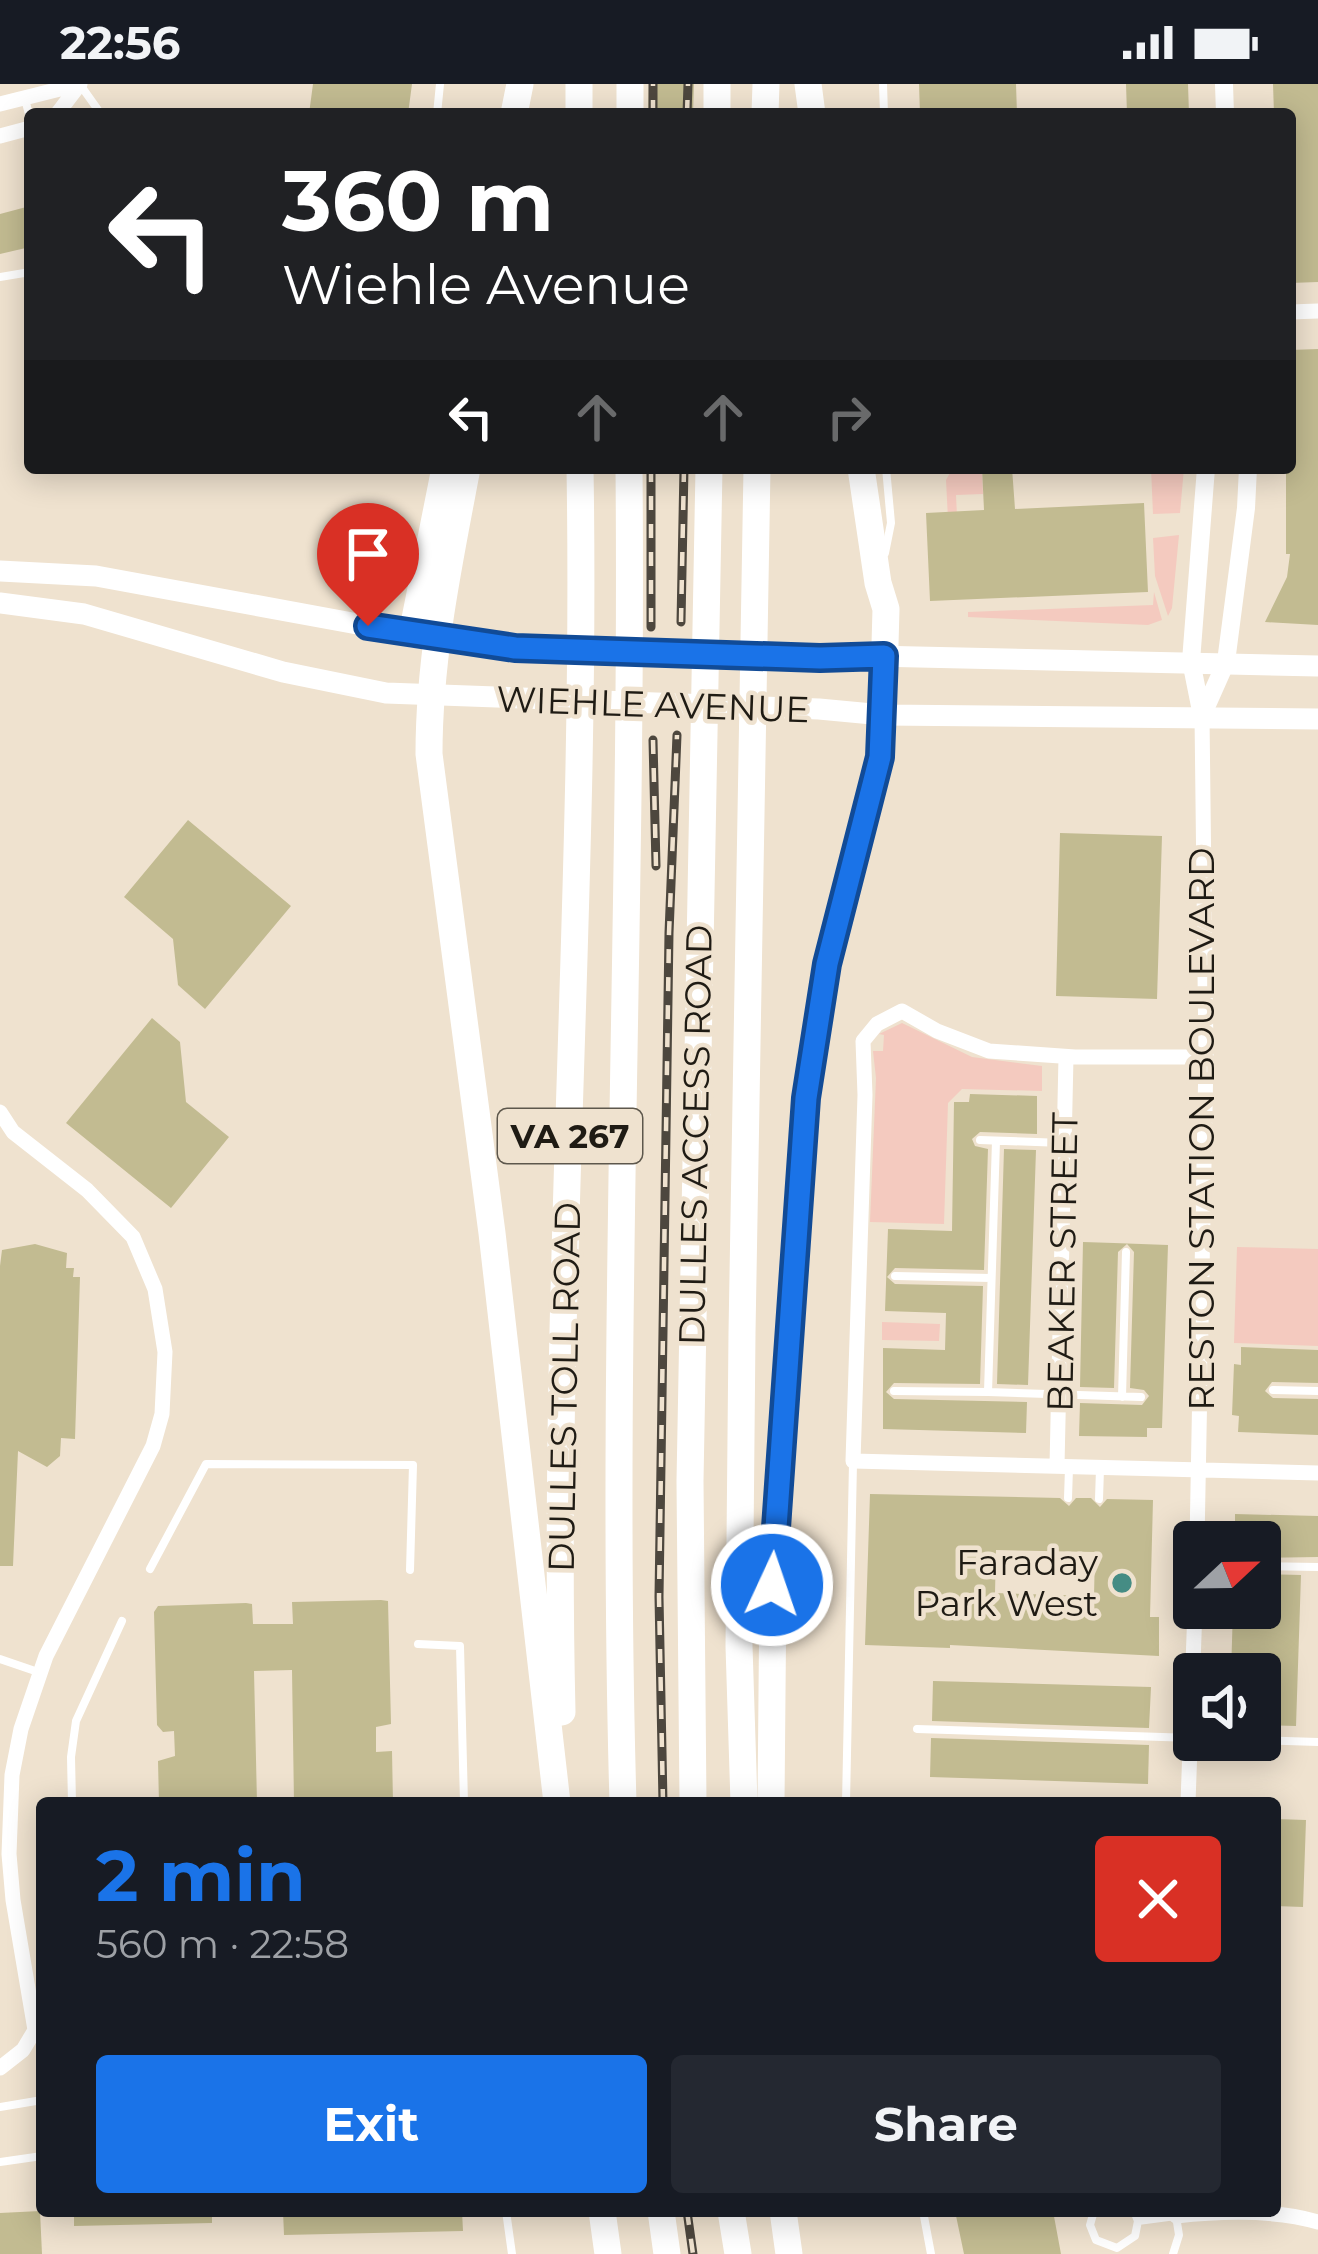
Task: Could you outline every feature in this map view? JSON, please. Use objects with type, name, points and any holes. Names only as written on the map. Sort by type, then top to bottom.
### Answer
[{"type":"highway","points":[[444,474],[424,636],[432,778],[560,1797]]},
{"type":"highway","points":[[424,636],[465,474]]},
{"type":"highway","name":"DULLES TOLL ROAD","points":[[561,1797],[560,1506],[578,781],[580,474]]},
{"type":"highway","name":"DULLES ACCESS ROAD","points":[[623,1797],[618,1558],[628,924],[628,474]]},
{"type":"highway","name":"DULLES ACCESS ROAD","points":[[693,1797],[688,1600],[709,474]]},
{"type":"highway","points":[[744,1797],[739,1646],[757,474]]},
{"type":"highway","points":[[771,1797],[772,1585],[800,1153],[827,964],[880,757],[884,715],[886,609],[862,474]]},
{"type":"highway","points":[[603,2217],[608,2254]]},
{"type":"highway","points":[[662,2217],[667,2254]]},
{"type":"highway","points":[[732,2217],[738,2254]]},
{"type":"highway","points":[[787,2217],[790,2254]]},
{"type":"main road","points":[[0,560],[31,570]]},
{"type":"main road","name":"WIEHLE AVENUE","points":[[0,572],[31,570],[147,584],[424,636],[515,648],[1318,666]]},
{"type":"main road","name":"WIEHLE AVENUE","points":[[0,603],[47,607],[327,683],[429,697],[884,715],[1318,719]]},
{"type":"main road","points":[[0,615],[47,607]]},
{"type":"street","points":[[0,104],[80,84]]},
{"type":"street","points":[[62,108],[80,84]]},
{"type":"street","name":"RESTON STATION BOULEVARD","points":[[1198,1521],[1206,1058],[1202,716],[1191,661],[1206,474]]},
{"type":"street","name":"RESTON STATION BOULEVARD","points":[[1202,716],[1226,662],[1248,478]]},
{"type":"street","points":[[1206,1058],[988,1051],[937,1031],[902,1010],[877,1024],[862,1041],[866,1095],[853,1461],[1318,1473]]},
{"type":"street","name":"BEAKER STREET","points":[[1063,1467],[1058,1394],[1066,1057]]},
{"type":"street","points":[[0,1112],[7,1131],[87,1190],[133,1237],[155,1289],[165,1352],[164,1401],[153,1446],[39,1672],[21,1729],[9,1814],[13,1900],[35,2018],[31,2041],[8,2051],[0,2068]]},
{"type":"street","points":[[1188,1797],[1191,1761]]},
{"type":"street","points":[[1281,2215],[1318,2222]]},
{"type":"lane","points":[[873,84],[882,89]]},
{"type":"lane","points":[[25,98],[28,108]]},
{"type":"lane","points":[[878,584],[891,523],[887,474]]},
{"type":"lane","points":[[980,1140],[1065,1143]]},
{"type":"lane","points":[[988,1392],[996,1141]]},
{"type":"lane","points":[[1122,1396],[1126,1252]]},
{"type":"lane","points":[[895,1276],[991,1278]]},
{"type":"lane","points":[[1273,1390],[1318,1391]]},
{"type":"lane","points":[[894,1391],[1142,1397]]},
{"type":"lane","points":[[846,1797],[853,1461]]},
{"type":"lane","points":[[150,1569],[206,1464],[413,1465],[410,1570]]},
{"type":"lane","points":[[1063,1467],[1068,1498]]},
{"type":"lane","points":[[1099,1499],[1100,1467]]},
{"type":"lane","points":[[852,1516],[864,1516]]},
{"type":"lane","points":[[1281,1567],[1318,1568]]},
{"type":"lane","points":[[72,1797],[76,1721],[122,1621]]},
{"type":"lane","points":[[418,1644],[460,1646],[464,1797]]},
{"type":"lane","points":[[0,1659],[39,1672]]},
{"type":"lane","points":[[917,1729],[1173,1737]]},
{"type":"lane","points":[[1281,1741],[1318,1742]]},
{"type":"lane","points":[[0,2107],[36,2101]]},
{"type":"lane","points":[[0,2162],[36,2157]]},
{"type":"lane","points":[[507,2217],[512,2254]]},
{"type":"lane","points":[[924,2217],[932,2254]]},
{"type":"lane","points":[[1093,2217],[1092,2233],[1109,2248],[1131,2242],[1135,2217]]},
{"type":"lane","points":[[1174,2254],[1179,2235],[1176,2217]]},
{"type":"shaded area","points":[[949,474],[982,474],[983,494],[956,495],[957,516],[948,519]]},
{"type":"shaded area","points":[[1151,474],[1183,474],[1180,513],[1153,514]]},
{"type":"shaded area","points":[[1179,535],[1168,616],[1155,576],[1153,538]]},
{"type":"shaded area","points":[[1154,592],[1162,620],[1148,625],[968,617],[968,612],[1153,605]]},
{"type":"shaded area","points":[[902,1023],[972,1057],[1042,1066],[1042,1091],[962,1089],[948,1103],[944,1224],[870,1222],[873,1051],[883,1051],[884,1035],[879,1034]]},
{"type":"shaded area","points":[[1237,1247],[1318,1249],[1318,1346],[1234,1343]]},
{"type":"shaded area","points":[[882,1322],[940,1324],[939,1341],[882,1340]]},
{"type":"building","points":[[313,84],[412,84],[409,108],[310,108]]},
{"type":"building","points":[[649,84],[694,84],[693,108],[648,108]]},
{"type":"building","points":[[919,84],[1016,84],[1017,108],[920,108]]},
{"type":"building","points":[[1126,84],[1188,84],[1189,108],[1127,108]]},
{"type":"building","points":[[1273,84],[1318,84],[1318,282],[1296,283],[1296,108],[1274,108]]},
{"type":"building","points":[[24,208],[24,248],[0,254],[0,214]]},
{"type":"building","points":[[1318,349],[1318,625],[1265,622],[1287,577],[1290,554],[1286,554],[1286,474],[1296,474],[1296,350]]},
{"type":"building","points":[[982,474],[1012,474],[1015,509],[1144,503],[1148,592],[930,601],[926,513],[984,510]]},
{"type":"building","points":[[188,820],[291,906],[205,1009],[178,985],[173,939],[124,897]]},
{"type":"building","points":[[1060,833],[1162,836],[1157,999],[1056,996]]},
{"type":"building","points":[[152,1018],[180,1042],[186,1102],[229,1137],[171,1208],[66,1123]]},
{"type":"building","points":[[970,1094],[1037,1096],[1037,1134],[980,1132],[972,1139],[975,1146],[988,1149],[984,1270],[895,1268],[887,1277],[895,1284],[983,1286],[980,1384],[894,1383],[886,1392],[894,1399],[1027,1402],[1026,1433],[883,1429],[883,1348],[945,1350],[946,1313],[885,1311],[888,1229],[952,1231],[954,1102],[969,1102]]},
{"type":"building","points":[[1004,1149],[1036,1150],[1028,1385],[997,1384]]},
{"type":"building","points":[[1083,1242],[1168,1245],[1162,1428],[1147,1428],[1147,1437],[1079,1436],[1080,1403],[1142,1405],[1149,1396],[1130,1388],[1134,1252],[1127,1244],[1118,1252],[1114,1388],[1080,1387]]},
{"type":"building","points":[[35,1244],[67,1253],[66,1268],[74,1268],[73,1277],[80,1277],[75,1439],[61,1438],[60,1456],[47,1467],[18,1451],[13,1566],[0,1566],[0,1266],[2,1250]]},
{"type":"building","points":[[1241,1347],[1318,1350],[1318,1383],[1272,1382],[1265,1391],[1273,1398],[1318,1399],[1318,1435],[1238,1432],[1239,1416],[1232,1415],[1234,1364],[1241,1365]]},
{"type":"building","name":"Faraday Park West","points":[[870,1494],[1060,1498],[1069,1506],[1076,1498],[1091,1498],[1100,1507],[1107,1499],[1153,1500],[1150,1617],[1159,1617],[1159,1656],[865,1645]],"holes":[[[996,1550],[1095,1552],[1094,1596],[995,1593]]]},
{"type":"building","points":[[1235,1514],[1318,1516],[1318,1557],[1281,1558],[1281,1521],[1235,1521]]},
{"type":"building","points":[[1281,1575],[1301,1575],[1296,1726],[1281,1726],[1281,1653],[1232,1653],[1232,1629],[1281,1629]]},
{"type":"building","points":[[388,1601],[391,1724],[376,1727],[376,1752],[392,1751],[393,1797],[294,1797],[292,1670],[254,1671],[257,1797],[159,1797],[158,1761],[175,1756],[174,1731],[163,1732],[157,1725],[154,1612],[158,1606],[246,1603],[252,1604],[253,1624],[293,1624],[292,1602]]},
{"type":"building","points":[[933,1681],[1151,1687],[1149,1728],[932,1721]]},
{"type":"building","points":[[931,1738],[1149,1745],[1148,1784],[930,1777]]},
{"type":"building","points":[[1281,1819],[1306,1820],[1303,1907],[1281,1906]]},
{"type":"building","points":[[36,2211],[42,2254],[0,2254],[0,2213]]},
{"type":"building","points":[[74,2217],[212,2217],[212,2223],[74,2226]]},
{"type":"building","points":[[283,2217],[462,2217],[463,2231],[284,2235]]},
{"type":"building","points":[[956,2217],[1054,2217],[1061,2254],[964,2254]]},
{"type":"railway","points":[[653,84],[653,108]]},
{"type":"railway","points":[[687,108],[688,84]]},
{"type":"railway","points":[[651,474],[651,627]]},
{"type":"railway","points":[[681,622],[684,474]]},
{"type":"railway","points":[[663,1797],[659,1597],[669,933],[677,735]]},
{"type":"railway","points":[[653,740],[656,866]]},
{"type":"railway","points":[[688,2217],[693,2254]]},
{"type":"place","name":"Faraday Park West","points":[[1122,1583]]},
{"type":"route","points":[[368,626],[515,648],[884,656],[880,757],[827,964],[806,1098],[772,1585]]}]
